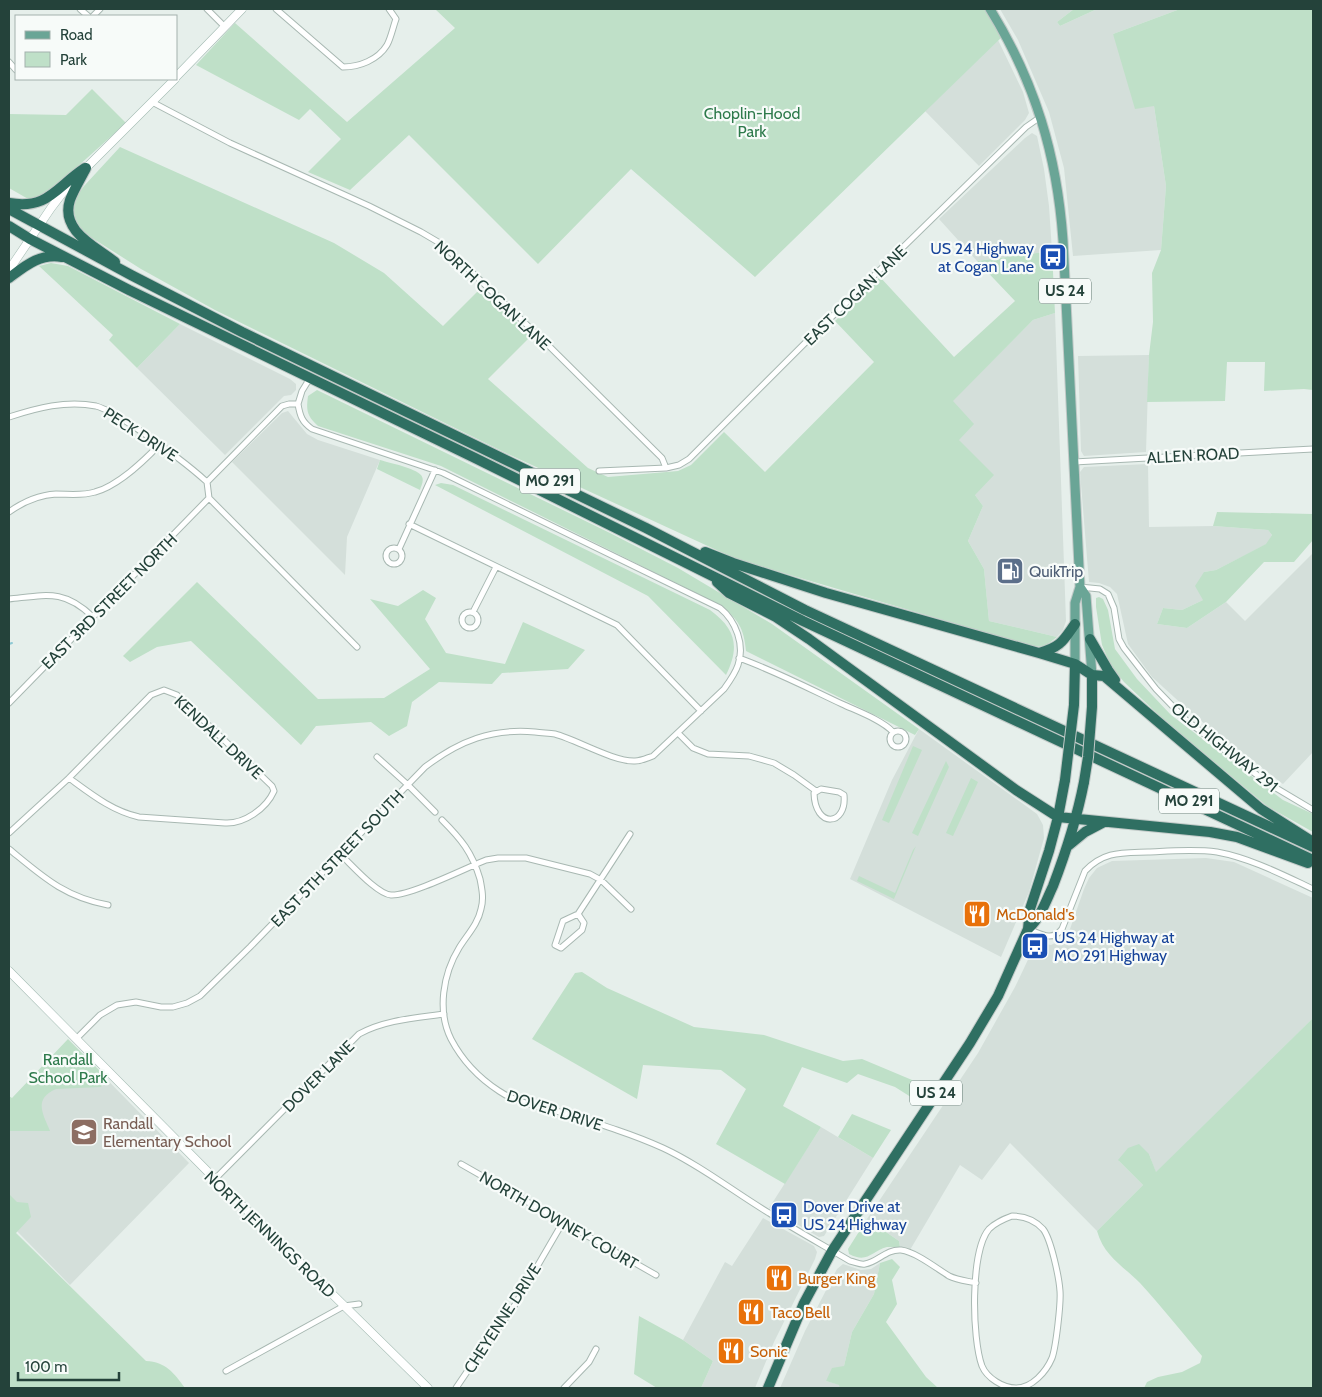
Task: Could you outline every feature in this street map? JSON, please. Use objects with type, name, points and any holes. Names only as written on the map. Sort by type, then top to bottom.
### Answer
[{"type":"highway","points":[[9,203],[30,205],[41,202],[86,168]]},
{"type":"highway","points":[[86,168],[71,198],[68,211],[71,223],[82,238],[131,276]]},
{"type":"highway","name":"MO 291","points":[[9,209],[131,276],[242,332],[646,528],[805,610],[1313,847]]},
{"type":"highway","name":"MO 291","points":[[9,226],[75,262],[803,621],[1313,860]]},
{"type":"highway","points":[[9,278],[35,260],[47,256],[55,256],[75,262]]},
{"type":"highway","points":[[646,528],[733,563],[778,578],[1076,664],[1092,675],[1104,676],[1261,809],[1313,842]]},
{"type":"highway","points":[[711,576],[729,593],[776,617],[809,639],[1058,817],[1210,832],[1253,842],[1313,865]]},
{"type":"highway","points":[[1039,653],[1062,644],[1076,624]]},
{"type":"highway","points":[[1090,639],[1108,670],[1126,694]]},
{"type":"highway","name":"US 24","points":[[768,1388],[804,1303],[832,1251],[980,1027],[998,996],[1028,929],[1030,909],[1054,832],[1065,780],[1074,705],[1076,664]]},
{"type":"highway","name":"US 24","points":[[1028,929],[1039,918],[1044,907],[1076,820],[1088,757],[1092,707],[1092,675]]},
{"type":"highway","points":[[1039,805],[1054,832]]},
{"type":"highway","points":[[1068,846],[1085,832],[1104,822]]},
{"type":"main road","name":"US 24","points":[[990,9],[1014,49],[1042,118],[1054,168],[1061,216],[1080,587],[1075,603],[1076,664]]},
{"type":"main road","name":"US 24","points":[[1080,587],[1086,596],[1092,675]]},
{"type":"street","points":[[207,9],[225,26]]},
{"type":"street","points":[[178,75],[242,9]]},
{"type":"street","points":[[276,9],[343,67],[362,64],[373,59],[386,45],[396,19],[389,9]]},
{"type":"street","points":[[9,270],[64,190],[173,80]]},
{"type":"street","name":"NORTH COGAN LANE","points":[[152,102],[230,143],[369,206],[438,242],[556,353],[662,458],[666,468]]},
{"type":"street","name":"EAST COGAN LANE","points":[[599,471],[666,468],[678,465],[689,459],[1026,127],[1042,118]]},
{"type":"street","points":[[310,377],[302,391],[298,404],[301,418],[312,429],[435,470],[720,608],[733,623],[738,635],[740,648],[739,664],[724,689],[678,733],[693,748],[700,752],[749,756],[774,763],[816,791]]},
{"type":"street","name":"PECK DRIVE","points":[[9,417],[50,406],[82,404],[97,407],[126,421],[160,444],[207,482]]},
{"type":"street","points":[[298,404],[282,406],[207,482],[209,498],[357,647]]},
{"type":"street","points":[[9,512],[20,504],[38,497],[55,494],[82,495],[106,488],[122,477],[160,444]]},
{"type":"street","name":"ALLEN ROAD","points":[[1073,462],[1313,449]]},
{"type":"street","points":[[398,549],[435,470]]},
{"type":"street","name":"EAST 3RD STREET NORTH","points":[[9,703],[209,498]]},
{"type":"street","points":[[409,524],[617,625],[701,711]]},
{"type":"street","points":[[473,612],[496,567]]},
{"type":"street","name":"OLD HIGHWAY 291","points":[[1080,587],[1100,589],[1108,594],[1114,608],[1119,639],[1124,648],[1156,689],[1186,720],[1266,782],[1313,810]]},
{"type":"street","points":[[9,598],[54,595],[65,597],[75,602],[94,617]]},
{"type":"street","points":[[739,658],[761,666],[861,713],[893,732]]},
{"type":"street","name":"KENDALL DRIVE","points":[[164,690],[177,695],[272,786],[274,791],[255,813],[244,820],[232,824],[130,815],[106,805],[68,778],[151,695],[164,690]]},
{"type":"street","name":"EAST 5TH STREET SOUTH","points":[[76,1039],[100,1015],[116,1005],[136,1002],[161,1007],[173,1007],[187,1003],[200,996],[425,767],[444,752],[490,734],[521,731],[553,734],[620,759],[634,761],[644,760],[653,756],[678,733]]},
{"type":"street","points":[[377,757],[434,812]]},
{"type":"street","points":[[9,833],[68,778]]},
{"type":"street","points":[[821,789],[839,792],[844,795],[845,804],[842,812],[835,818],[827,820],[822,817],[814,802],[816,791],[821,789]]},
{"type":"street","name":"DOVER DRIVE","points":[[442,820],[469,850],[476,864],[482,890],[482,908],[475,925],[451,965],[444,990],[444,1014],[450,1037],[461,1055],[480,1077],[499,1092],[511,1098],[621,1130],[663,1148],[698,1167],[770,1214],[850,1261],[863,1264],[868,1263],[885,1253],[902,1250],[913,1254],[951,1277],[976,1283]]},
{"type":"street","points":[[578,914],[584,923],[582,930],[561,948],[555,945],[563,921],[578,914],[630,834]]},
{"type":"street","points":[[9,849],[48,881],[65,892],[88,902],[108,905]]},
{"type":"street","points":[[1028,929],[1045,936],[1053,937],[1058,934],[1062,929],[1084,871],[1100,858],[1118,853],[1187,850],[1230,855],[1261,866],[1313,889]]},
{"type":"street","points":[[340,854],[372,884],[390,895],[408,892],[476,864],[498,858],[526,858],[590,874],[601,880],[632,909]]},
{"type":"street","name":"NORTH JENNINGS ROAD","points":[[9,971],[215,1180],[428,1388]]},
{"type":"street","name":"DOVER LANE","points":[[215,1180],[359,1034],[382,1024],[444,1014]]},
{"type":"street","name":"NORTH DOWNEY COURT","points":[[461,1164],[656,1275]]},
{"type":"street","points":[[1020,1216],[1029,1219],[1043,1229],[1051,1246],[1060,1290],[1059,1315],[1053,1357],[1040,1376],[1030,1384],[1017,1388],[1005,1386],[992,1379],[982,1368],[975,1327],[976,1283],[979,1257],[985,1236],[994,1225],[1004,1219],[1020,1216]]},
{"type":"street","name":"CHEYENNE DRIVE","points":[[456,1388],[512,1308],[563,1222]]},
{"type":"street","points":[[226,1371],[344,1306],[359,1304]]},
{"type":"street","points":[[564,1388],[589,1362],[596,1349]]},
{"type":"shaded area","points":[[1000,9],[1074,9],[1057,22],[1060,26],[1097,9],[1180,9],[1113,34],[1154,106],[1166,186],[1161,250],[1073,256],[1064,168],[1049,112],[1018,40]]},
{"type":"shaded area","points":[[998,40],[1023,92],[1029,113],[1025,120],[979,166],[925,111]]},
{"type":"shaded area","points":[[1032,133],[1037,136],[1044,169],[1052,251],[977,261],[939,219]]},
{"type":"shaded area","points":[[1055,313],[1066,621],[1063,630],[1057,637],[989,621],[984,569],[968,541],[983,506],[975,495],[959,440],[952,401],[1033,320]]},
{"type":"shaded area","points":[[180,324],[290,379],[296,384],[296,390],[291,395],[284,396],[225,455],[137,368]]},
{"type":"shaded area","points":[[1149,355],[1146,452],[1084,456],[1081,451],[1078,356]]},
{"type":"shaded area","points":[[288,411],[307,434],[318,440],[380,460],[347,537],[345,575],[232,462],[282,413]]},
{"type":"shaded area","points":[[1148,464],[1149,527],[1213,526],[1268,530],[1272,535],[1267,544],[1216,570],[1204,572],[1203,600],[1182,610],[1163,608],[1157,624],[1187,628],[1226,602],[1245,621],[1313,553],[1313,752],[1283,784],[1196,717],[1152,677],[1128,644],[1117,594],[1110,587],[1089,582],[1080,472],[1084,467]]},
{"type":"shaded area","points":[[919,729],[1037,814],[1043,825],[1044,838],[1029,892],[1001,957],[850,879],[892,780]]},
{"type":"shaded area","points":[[1206,858],[1234,862],[1313,898],[1313,1018],[1156,1173],[1149,1154],[1119,1161],[1143,1185],[1097,1231],[1010,1143],[982,1180],[960,1165],[910,1250],[900,1247],[899,1241],[867,1219],[978,1053],[1015,987],[1034,947],[1041,943],[1051,945],[1061,940],[1070,929],[1084,889],[1089,878],[1097,868],[1112,861]]},
{"type":"shaded area","name":"Randall Elementary School","points":[[68,1040],[189,1163],[70,1285],[9,1223],[9,1102]]},
{"type":"shaded area","points":[[821,1127],[873,1158],[824,1236],[819,1237],[769,1208]]},
{"type":"shaded area","points":[[763,1218],[814,1246],[817,1252],[815,1259],[774,1342],[755,1388],[701,1388],[713,1361],[683,1340],[725,1262],[732,1266]]},
{"type":"shaded area","points":[[880,1263],[874,1294],[852,1332],[844,1366],[826,1381],[840,1385],[840,1388],[780,1388],[805,1331],[837,1269],[843,1264],[861,1270],[871,1269]]},
{"type":"green space","name":"Choplin-Hood Park","points":[[435,9],[988,9],[1005,34],[755,277],[631,169],[538,264],[409,135],[350,190],[308,172],[341,139],[310,109],[299,120],[196,65],[235,23],[347,122],[455,28]]},
{"type":"green space","points":[[1074,9],[1097,9],[1060,26],[1057,22]]},
{"type":"green space","points":[[1180,9],[1313,9],[1313,390],[1264,391],[1265,362],[1227,362],[1225,401],[1147,402],[1149,355],[1153,322],[1152,273],[1161,250],[1166,186],[1154,106],[1135,109],[1113,34]]},
{"type":"green space","points":[[92,89],[126,123],[47,194],[30,200],[9,188],[9,114],[66,115]]},
{"type":"green space","points":[[120,147],[334,243],[384,273],[443,326],[481,288],[531,336],[488,379],[588,468],[608,477],[678,471],[691,465],[724,432],[765,472],[874,362],[835,321],[880,277],[954,357],[1015,301],[977,261],[1052,251],[1055,313],[1033,320],[953,401],[974,424],[959,440],[994,475],[975,495],[983,506],[968,541],[984,569],[989,621],[1057,637],[1044,647],[1032,646],[736,559],[508,454],[215,310],[141,269],[81,231],[73,222],[72,209],[76,197]]},
{"type":"green space","points":[[51,263],[68,266],[180,324],[137,368],[109,340],[113,335],[39,266]]},
{"type":"green space","points":[[317,390],[678,568],[772,624],[919,729],[915,735],[746,651],[742,630],[736,620],[720,605],[441,466],[318,426],[309,416],[307,406],[308,396]]},
{"type":"green space","points":[[380,460],[418,472],[423,479],[420,490],[377,469]]},
{"type":"green space","points":[[441,483],[453,485],[710,610],[725,624],[733,639],[733,656],[726,675],[648,596],[435,485]]},
{"type":"green space","points":[[1217,512],[1313,514],[1313,540],[1294,562],[1264,562],[1226,602],[1187,628],[1157,624],[1163,608],[1182,610],[1203,600],[1195,586],[1204,572],[1216,570],[1266,544],[1272,535],[1268,530],[1213,526]]},
{"type":"green space","points":[[197,582],[318,699],[384,698],[430,669],[370,599],[398,606],[423,590],[436,598],[425,619],[446,653],[505,664],[523,622],[585,650],[568,669],[502,673],[492,684],[439,682],[412,702],[407,726],[389,736],[371,722],[316,726],[301,745],[191,641],[157,647],[130,662],[123,656]]},
{"type":"green space","points":[[1096,598],[1103,599],[1108,610],[1115,649],[1137,679],[1171,715],[1283,800],[1313,814],[1313,832],[1267,806],[1163,719],[1124,682],[1111,666],[1102,645],[1096,607]]},
{"type":"green space","points":[[913,746],[922,750],[889,823],[882,820]]},
{"type":"green space","points":[[946,761],[949,767],[918,836],[912,833]]},
{"type":"green space","points":[[971,778],[978,782],[953,836],[946,833]]},
{"type":"green space","points":[[916,846],[894,899],[857,881],[859,876],[895,893]]},
{"type":"green space","points":[[582,972],[607,988],[694,1027],[764,1035],[843,1061],[862,1059],[924,1085],[914,1099],[895,1087],[858,1074],[847,1083],[802,1067],[783,1106],[821,1127],[785,1184],[716,1144],[746,1089],[721,1070],[643,1065],[637,1099],[532,1039],[575,973]]},
{"type":"green space","points":[[1313,1018],[1313,1388],[1144,1388],[1147,1382],[1158,1377],[1182,1372],[1200,1363],[1202,1356],[1140,1283],[1114,1260],[1100,1240],[1097,1231],[1143,1185],[1118,1160],[1128,1148],[1139,1144],[1149,1154],[1156,1172]]},
{"type":"green space","name":"Randall School Park","points":[[68,1039],[107,1078],[101,1087],[56,1089],[44,1097],[42,1102],[43,1113],[50,1131],[9,1131],[9,1096],[12,1098]]},
{"type":"green space","points":[[852,1114],[891,1130],[873,1158],[838,1137]]},
{"type":"green space","points":[[9,1194],[17,1202],[28,1203],[31,1217],[16,1233],[146,1361],[169,1369],[185,1388],[9,1388]]},
{"type":"green space","points":[[867,1219],[899,1241],[900,1247],[887,1247],[861,1258],[849,1254],[848,1249]]},
{"type":"green space","points":[[892,1259],[900,1267],[892,1280],[897,1304],[886,1322],[926,1377],[938,1388],[840,1388],[839,1385],[826,1381],[832,1368],[844,1366],[852,1332],[874,1294],[880,1263]]},
{"type":"green space","points":[[639,1316],[683,1340],[713,1361],[701,1388],[657,1388],[634,1374]]},
{"type":"place","name":"US 24 Highway at Cogan Lane","points":[[1053,257]]},
{"type":"place","name":"QuikTrip","points":[[1010,571]]},
{"type":"place","name":"McDonald's","points":[[977,914]]},
{"type":"place","name":"US 24 Highway at MO 291 Highway","points":[[1035,946]]},
{"type":"place","name":"Randall Elementary School","points":[[84,1132]]},
{"type":"place","name":"Dover Drive at US 24 Highway","points":[[784,1215]]},
{"type":"place","name":"Burger King","points":[[779,1278]]},
{"type":"place","name":"Taco Bell","points":[[751,1312]]},
{"type":"place","name":"Sonic","points":[[731,1351]]}]
